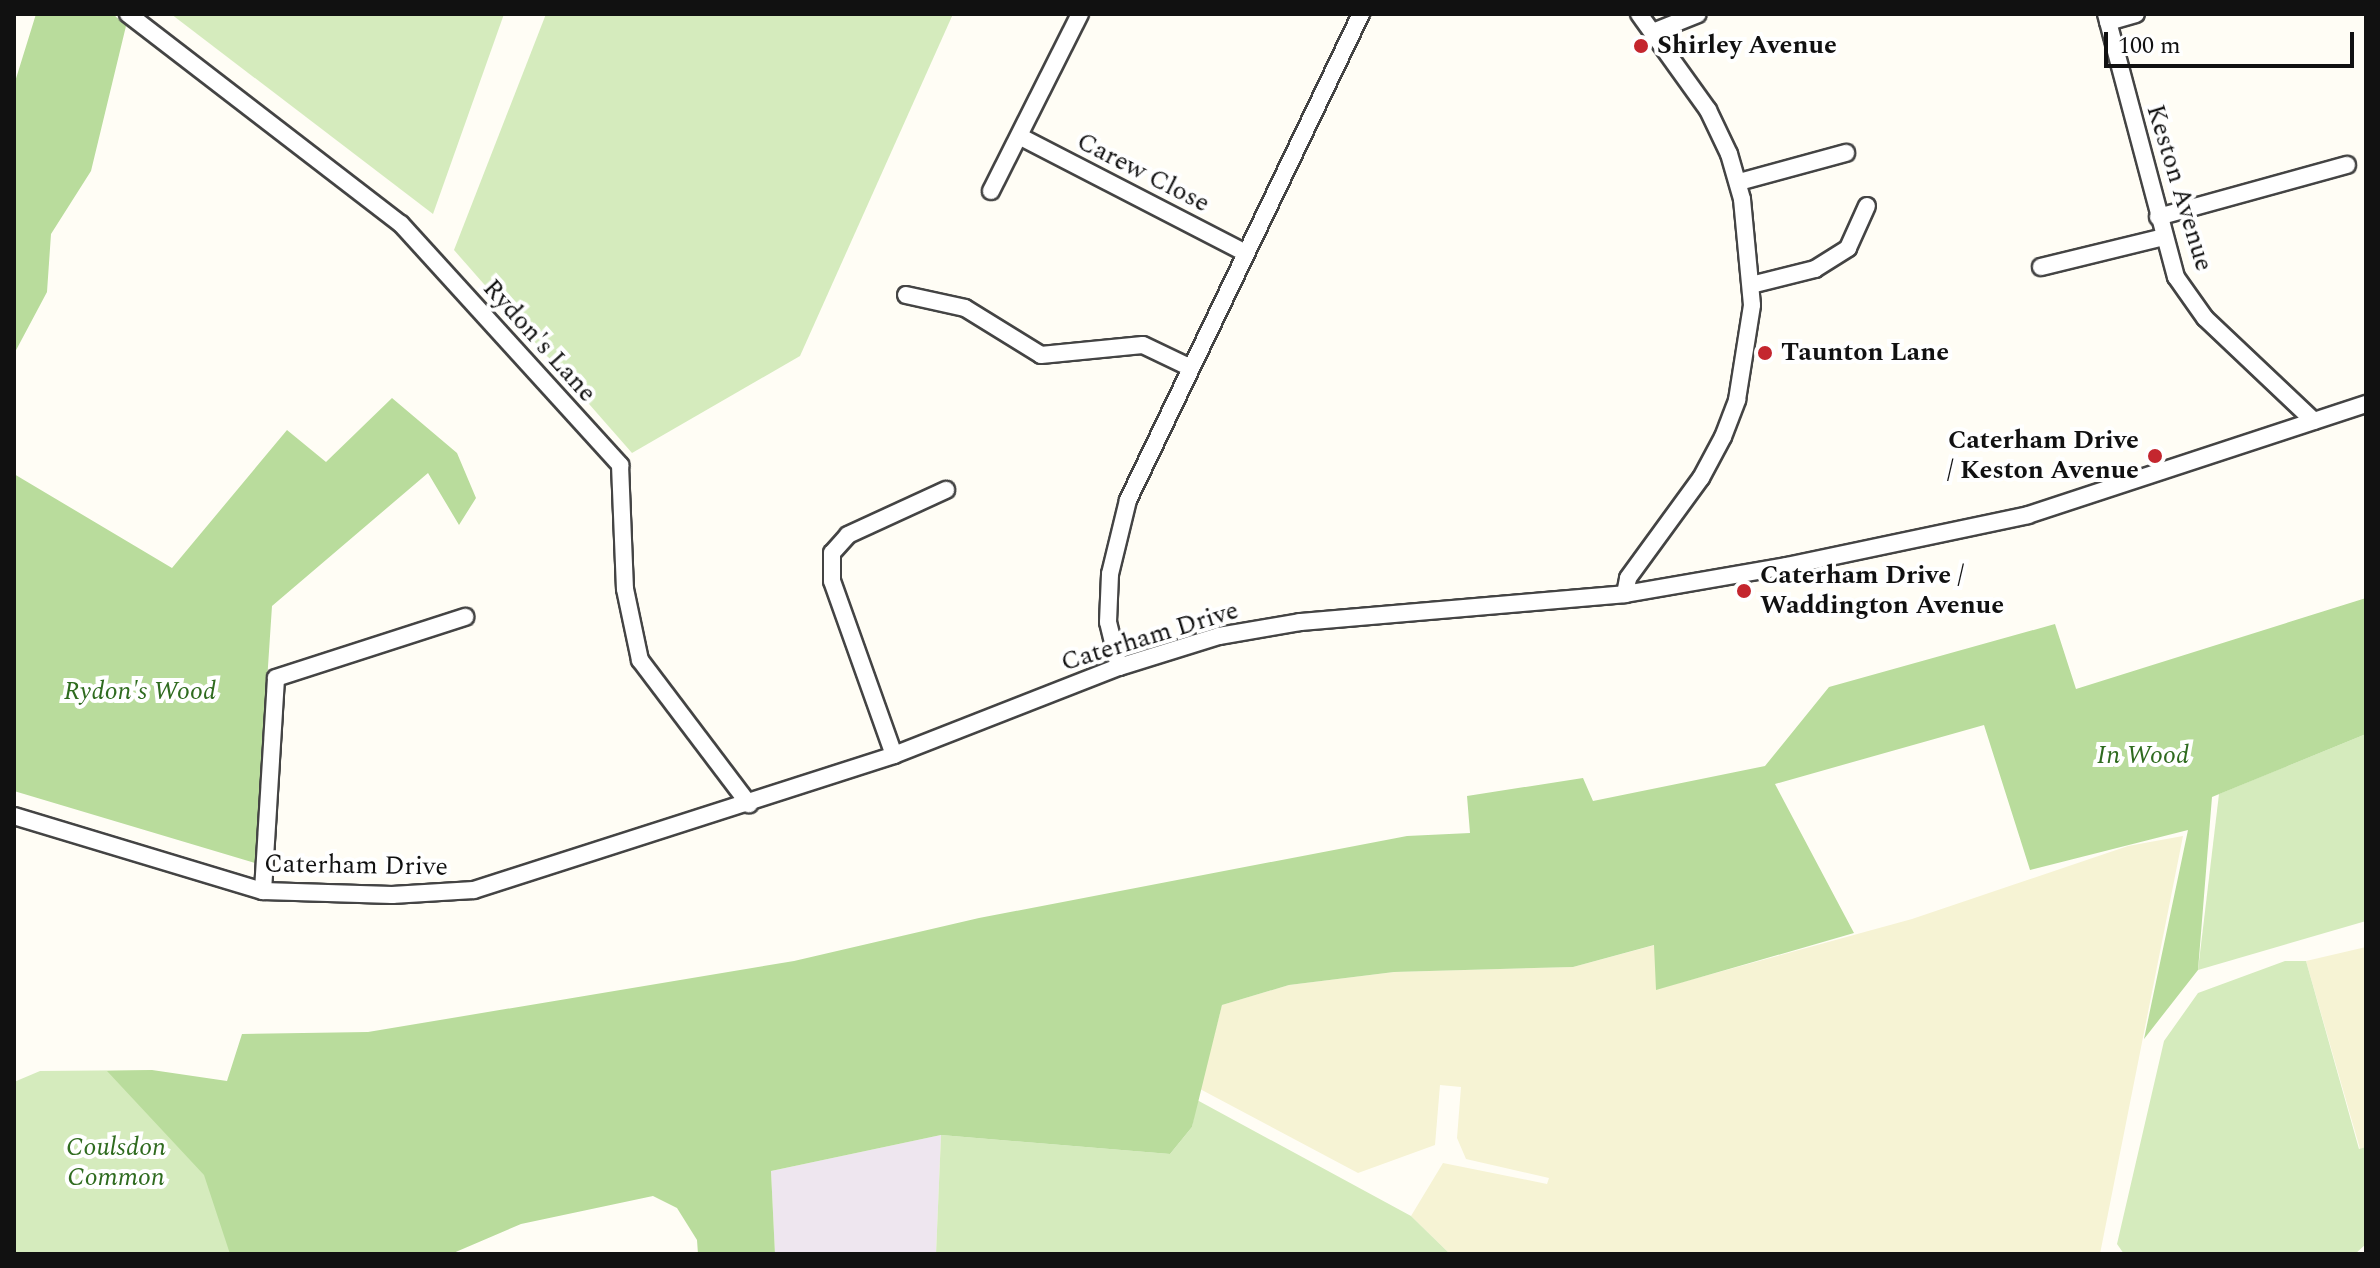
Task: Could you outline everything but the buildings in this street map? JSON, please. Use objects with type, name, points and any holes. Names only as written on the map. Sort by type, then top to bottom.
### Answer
[{"type":"street","name":"Rydon's Lane","points":[[128,14],[401,224],[620,465],[625,589],[640,660],[749,804]]},
{"type":"street","points":[[991,191],[1021,137],[1080,14]]},
{"type":"street","points":[[1119,667],[1108,622],[1110,574],[1124,515],[1242,251],[1361,14]]},
{"type":"street","points":[[1625,594],[1628,578],[1701,478],[1723,437],[1746,355],[1751,285],[1739,182],[1708,110],[1639,14]]},
{"type":"street","points":[[1653,32],[1698,14]]},
{"type":"street","points":[[2107,18],[2136,14]]},
{"type":"street","name":"Keston Avenue","points":[[2107,18],[2176,277],[2205,318],[2314,421]]},
{"type":"street","name":"Carew Close","points":[[1021,137],[1242,251]]},
{"type":"street","points":[[1739,182],[1846,153]]},
{"type":"street","points":[[2158,217],[2347,165]]},
{"type":"street","points":[[1751,285],[1815,269],[1848,248],[1867,206]]},
{"type":"street","points":[[2041,267],[2164,237]]},
{"type":"street","points":[[906,295],[965,308],[1041,355],[1143,345],[1189,367]]},
{"type":"street","name":"Caterham Drive","points":[[14,816],[263,891],[392,895],[474,890],[894,755],[1119,667],[1219,636],[1300,622],[1625,594],[2028,515],[2366,404]]},
{"type":"street","points":[[894,755],[832,581],[832,553],[848,535],[946,490]]},
{"type":"street","points":[[263,891],[276,678],[465,617]]},
{"type":"shaded area","points":[[2183,836],[2100,1254],[1450,1254],[1411,1216],[1443,1163],[1547,1184],[1549,1178],[1466,1159],[1457,1138],[1461,1087],[1440,1085],[1435,1145],[1358,1173],[1200,1089],[1222,1005],[1289,985],[1394,972],[1573,967],[1655,945],[1657,989],[1912,919],[2128,846]]},
{"type":"shaded area","points":[[2366,947],[2366,1147],[2360,1149],[2306,961]]},
{"type":"shaded area","points":[[941,1135],[936,1254],[775,1254],[771,1171]]},
{"type":"green space","points":[[36,14],[113,14],[126,26],[91,171],[51,234],[47,292],[14,354],[14,85]]},
{"type":"green space","points":[[171,14],[504,14],[433,214]]},
{"type":"green space","points":[[546,14],[953,14],[800,356],[632,453],[454,250]]},
{"type":"green space","name":"Rydon's Wood","points":[[392,398],[457,453],[476,498],[459,525],[428,473],[272,606],[255,863],[14,791],[14,474],[172,568],[287,430],[326,462]]},
{"type":"green space","name":"In Wood","points":[[2366,598],[2366,734],[2212,797],[2198,970],[2144,1039],[2188,830],[2030,870],[1984,725],[1775,784],[1854,933],[1656,990],[1654,945],[1573,967],[1394,972],[1289,985],[1222,1005],[1192,1127],[1170,1154],[941,1135],[771,1171],[775,1254],[698,1254],[697,1240],[677,1208],[653,1196],[521,1224],[451,1254],[230,1254],[204,1175],[107,1071],[152,1070],[227,1081],[242,1034],[368,1032],[794,961],[979,918],[1407,836],[1470,833],[1467,796],[1583,778],[1593,801],[1765,766],[1829,687],[2055,624],[2076,689]]},
{"type":"green space","points":[[2366,734],[2366,921],[2198,970],[2219,794]]},
{"type":"green space","points":[[2285,961],[2306,961],[2359,1149],[2366,1147],[2366,1244],[2355,1254],[2124,1254],[2117,1244],[2164,1041],[2198,993]]},
{"type":"green space","name":"Coulsdon Common","points":[[152,1070],[307,1254],[14,1254],[14,1082],[40,1071]]},
{"type":"green space","points":[[1197,1100],[1411,1216],[1450,1254],[936,1254],[941,1135],[1170,1154],[1192,1127]]},
{"type":"place","name":"Shirley Avenue","points":[[1641,46]]},
{"type":"place","name":"Taunton Lane","points":[[1765,353]]},
{"type":"place","name":"Caterham Drive / Keston Avenue","points":[[2155,456]]},
{"type":"place","name":"Caterham Drive / Waddington Avenue","points":[[1744,591]]}]
